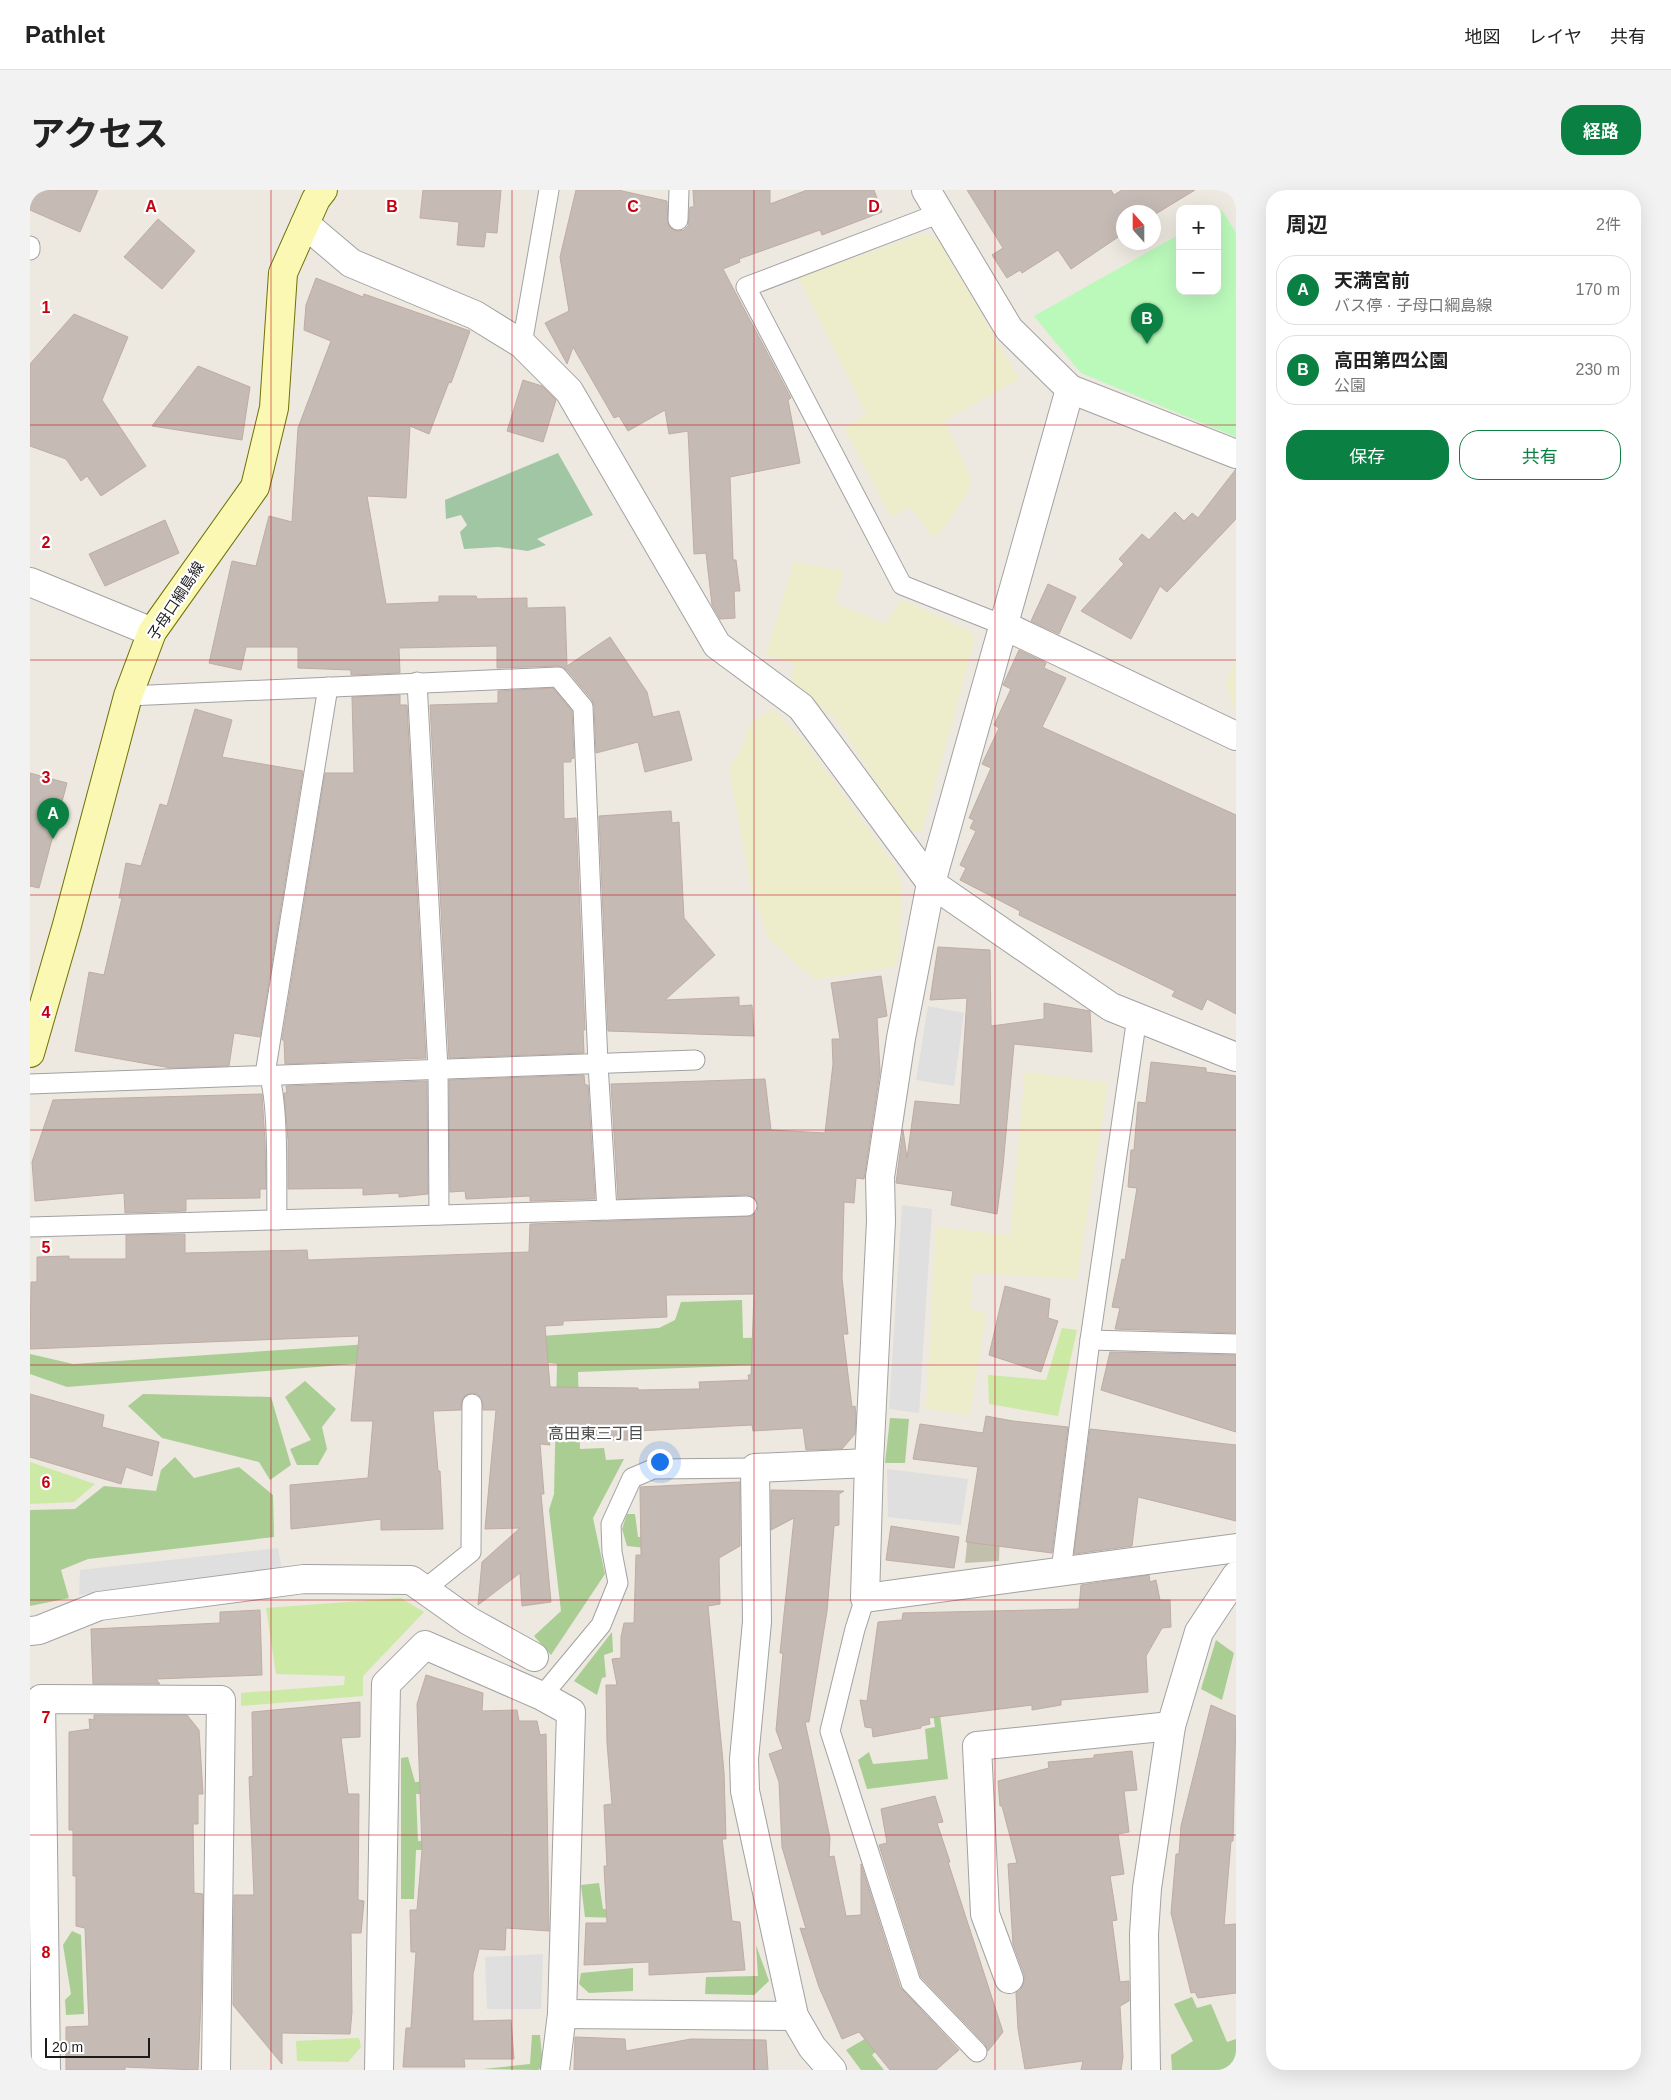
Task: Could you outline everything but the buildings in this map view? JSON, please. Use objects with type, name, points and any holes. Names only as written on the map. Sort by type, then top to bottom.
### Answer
[{"type":"main road","name":"子母口綱島線","points":[[30,1053],[67,925],[128,696],[152,632],[255,487],[274,408],[283,273],[305,224],[315,193]]},
{"type":"street","points":[[933,201],[1009,329],[1070,389],[1236,454]]},
{"type":"street","points":[[305,224],[351,263],[475,315],[522,344],[568,391],[717,645],[801,707],[931,882],[1111,1006],[1236,1057]]},
{"type":"street","points":[[1070,389],[931,882],[901,1038],[880,1178],[881,1222],[869,1463],[865,1598],[1236,1548]]},
{"type":"street","points":[[30,582],[152,632]]},
{"type":"street","points":[[1003,625],[1236,736]]},
{"type":"street","points":[[832,2070],[812,2048],[794,2016],[745,1791],[744,1759],[757,1622],[755,1468],[869,1463]]},
{"type":"street","points":[[1146,2070],[1144,1925],[1147,1888],[1171,1726],[1199,1632],[1236,1576]]},
{"type":"street","points":[[30,1631],[39,1630],[99,1606],[304,1579],[411,1580],[469,1621],[534,1657]]},
{"type":"street","points":[[379,2070],[386,1684],[425,1645],[542,1696],[570,1712],[562,2014],[555,2070]]},
{"type":"street","points":[[46,2070],[42,1699],[222,1700],[216,2070]]},
{"type":"street","points":[[1009,1979],[985,1914],[978,1746],[1171,1726]]},
{"type":"street","points":[[562,2014],[794,2016]]},
{"type":"lane","points":[[522,344],[549,190]]},
{"type":"lane","points":[[678,220],[679,190]]},
{"type":"lane","points":[[933,201],[746,287],[902,586],[1003,625]]},
{"type":"lane","points":[[128,696],[558,677],[583,707],[598,1064],[607,1210]]},
{"type":"lane","points":[[417,682],[438,1069],[439,1215]]},
{"type":"lane","points":[[277,1220],[274,1110],[270,1075],[266,1068],[328,687]]},
{"type":"lane","points":[[1061,1572],[1090,1340],[1137,1017]]},
{"type":"lane","points":[[30,1084],[695,1060]]},
{"type":"lane","points":[[30,1227],[747,1206]]},
{"type":"lane","points":[[1090,1340],[1236,1344]]},
{"type":"lane","points":[[424,1589],[471,1552],[472,1404]]},
{"type":"lane","points":[[542,1696],[601,1625],[618,1583],[612,1552],[610,1524],[632,1478],[653,1468],[755,1468]]},
{"type":"lane","points":[[865,1598],[855,1629],[830,1731],[911,1983],[977,2052]]},
{"type":"shaded area","points":[[922,234],[938,239],[1019,379],[944,421],[971,477],[968,492],[940,533],[932,537],[911,507],[891,517],[844,428],[866,414],[798,277]]},
{"type":"shaded area","points":[[794,562],[844,571],[835,603],[885,624],[902,599],[973,633],[973,646],[922,832],[908,832],[835,718],[790,682],[795,664],[766,655]]},
{"type":"shaded area","points":[[1236,656],[1236,718],[1226,682]]},
{"type":"shaded area","points":[[773,709],[805,742],[895,866],[902,885],[899,955],[894,967],[815,980],[769,939],[752,893],[729,769],[742,747],[750,723]]},
{"type":"shaded area","points":[[928,1006],[964,1013],[954,1086],[916,1080]]},
{"type":"shaded area","points":[[1025,1072],[1108,1083],[1077,1279],[973,1273],[970,1309],[986,1313],[970,1416],[926,1409],[936,1227],[1010,1235]]},
{"type":"shaded area","points":[[902,1205],[932,1209],[919,1413],[889,1409]]},
{"type":"shaded area","points":[[887,1469],[968,1479],[961,1525],[888,1517]]},
{"type":"shaded area","points":[[969,1524],[1000,1526],[999,1561],[965,1563]]},
{"type":"shaded area","points":[[278,1548],[282,1570],[79,1595],[80,1570]]},
{"type":"shaded area","points":[[543,1954],[541,2009],[487,2009],[485,1957]]},
{"type":"green space","points":[[1221,211],[1236,233],[1236,437],[1081,373],[1034,316],[1152,250],[1161,250],[1161,245],[1176,236],[1176,295],[1221,295]]},
{"type":"green space","points":[[558,453],[593,515],[537,539],[546,545],[528,551],[498,547],[464,549],[460,532],[467,525],[461,515],[446,519],[445,500]]},
{"type":"green space","points":[[742,1300],[743,1338],[778,1337],[782,1364],[578,1372],[580,1449],[604,1448],[606,1460],[624,1459],[593,1518],[605,1574],[551,1655],[534,1636],[561,1611],[549,1510],[554,1494],[557,1364],[523,1360],[526,1337],[659,1328],[675,1320],[681,1302]]},
{"type":"green space","points":[[1062,1328],[1077,1330],[1058,1416],[989,1404],[988,1375],[1046,1380]]},
{"type":"green space","points":[[503,1335],[391,1361],[67,1387],[30,1374],[30,1354],[73,1364]]},
{"type":"green space","points":[[305,1381],[336,1409],[322,1427],[327,1449],[318,1465],[297,1465],[290,1449],[311,1440],[285,1397]]},
{"type":"green space","points":[[143,1394],[271,1397],[291,1465],[270,1480],[259,1462],[162,1438],[128,1406]]},
{"type":"green space","points":[[890,1418],[909,1419],[905,1463],[885,1463]]},
{"type":"green space","points":[[175,1457],[194,1478],[239,1467],[273,1495],[274,1537],[88,1559],[61,1570],[69,1598],[30,1606],[30,1510],[75,1509],[104,1486],[156,1491],[161,1470]]},
{"type":"green space","points":[[30,1462],[95,1484],[74,1502],[30,1504]]},
{"type":"green space","points":[[627,1514],[635,1514],[638,1537],[676,1539],[676,1551],[627,1546],[622,1529]]},
{"type":"green space","points":[[401,1598],[424,1612],[363,1676],[363,1696],[241,1706],[241,1693],[344,1685],[345,1676],[276,1674],[266,1608]]},
{"type":"green space","points":[[612,1632],[613,1652],[604,1655],[606,1677],[602,1678],[597,1695],[574,1681]]},
{"type":"green space","points":[[1216,1640],[1234,1653],[1222,1700],[1201,1689]]},
{"type":"green space","points":[[935,1675],[948,1779],[867,1789],[858,1760],[869,1752],[873,1764],[928,1759],[925,1729],[935,1727],[928,1682]]},
{"type":"green space","points":[[408,1757],[415,1782],[477,1779],[477,1796],[416,1794],[418,1841],[476,1840],[477,1849],[416,1850],[414,1899],[401,1899],[401,1758]]},
{"type":"green space","points":[[599,1883],[603,1909],[656,1909],[657,1919],[585,1917],[581,1885]]},
{"type":"green space","points":[[72,1931],[81,1935],[84,2014],[66,2015],[65,2000],[71,1994],[63,1945]]},
{"type":"green space","points":[[756,1945],[769,1981],[754,1995],[705,1994],[706,1977],[758,1976]]},
{"type":"green space","points":[[633,1968],[633,1991],[589,1993],[579,1984],[581,1973]]},
{"type":"green space","points":[[1192,1997],[1197,2008],[1211,2004],[1227,2042],[1236,2039],[1236,2070],[1172,2070],[1171,2055],[1193,2041],[1174,2004]]},
{"type":"green space","points":[[918,2013],[872,2055],[884,2070],[861,2070],[846,2050],[904,2016]]},
{"type":"green space","points":[[532,2035],[540,2035],[543,2066],[538,2070],[483,2069],[530,2064]]},
{"type":"green space","points":[[359,2038],[361,2047],[348,2062],[297,2061],[296,2041]]},
{"type":"place","name":"高田第四公園","points":[[1147,344]]},
{"type":"place","name":"天満宮前","points":[[53,839]]},
{"type":"district","name":"高田東三丁目","points":[[596,1433]]}]
